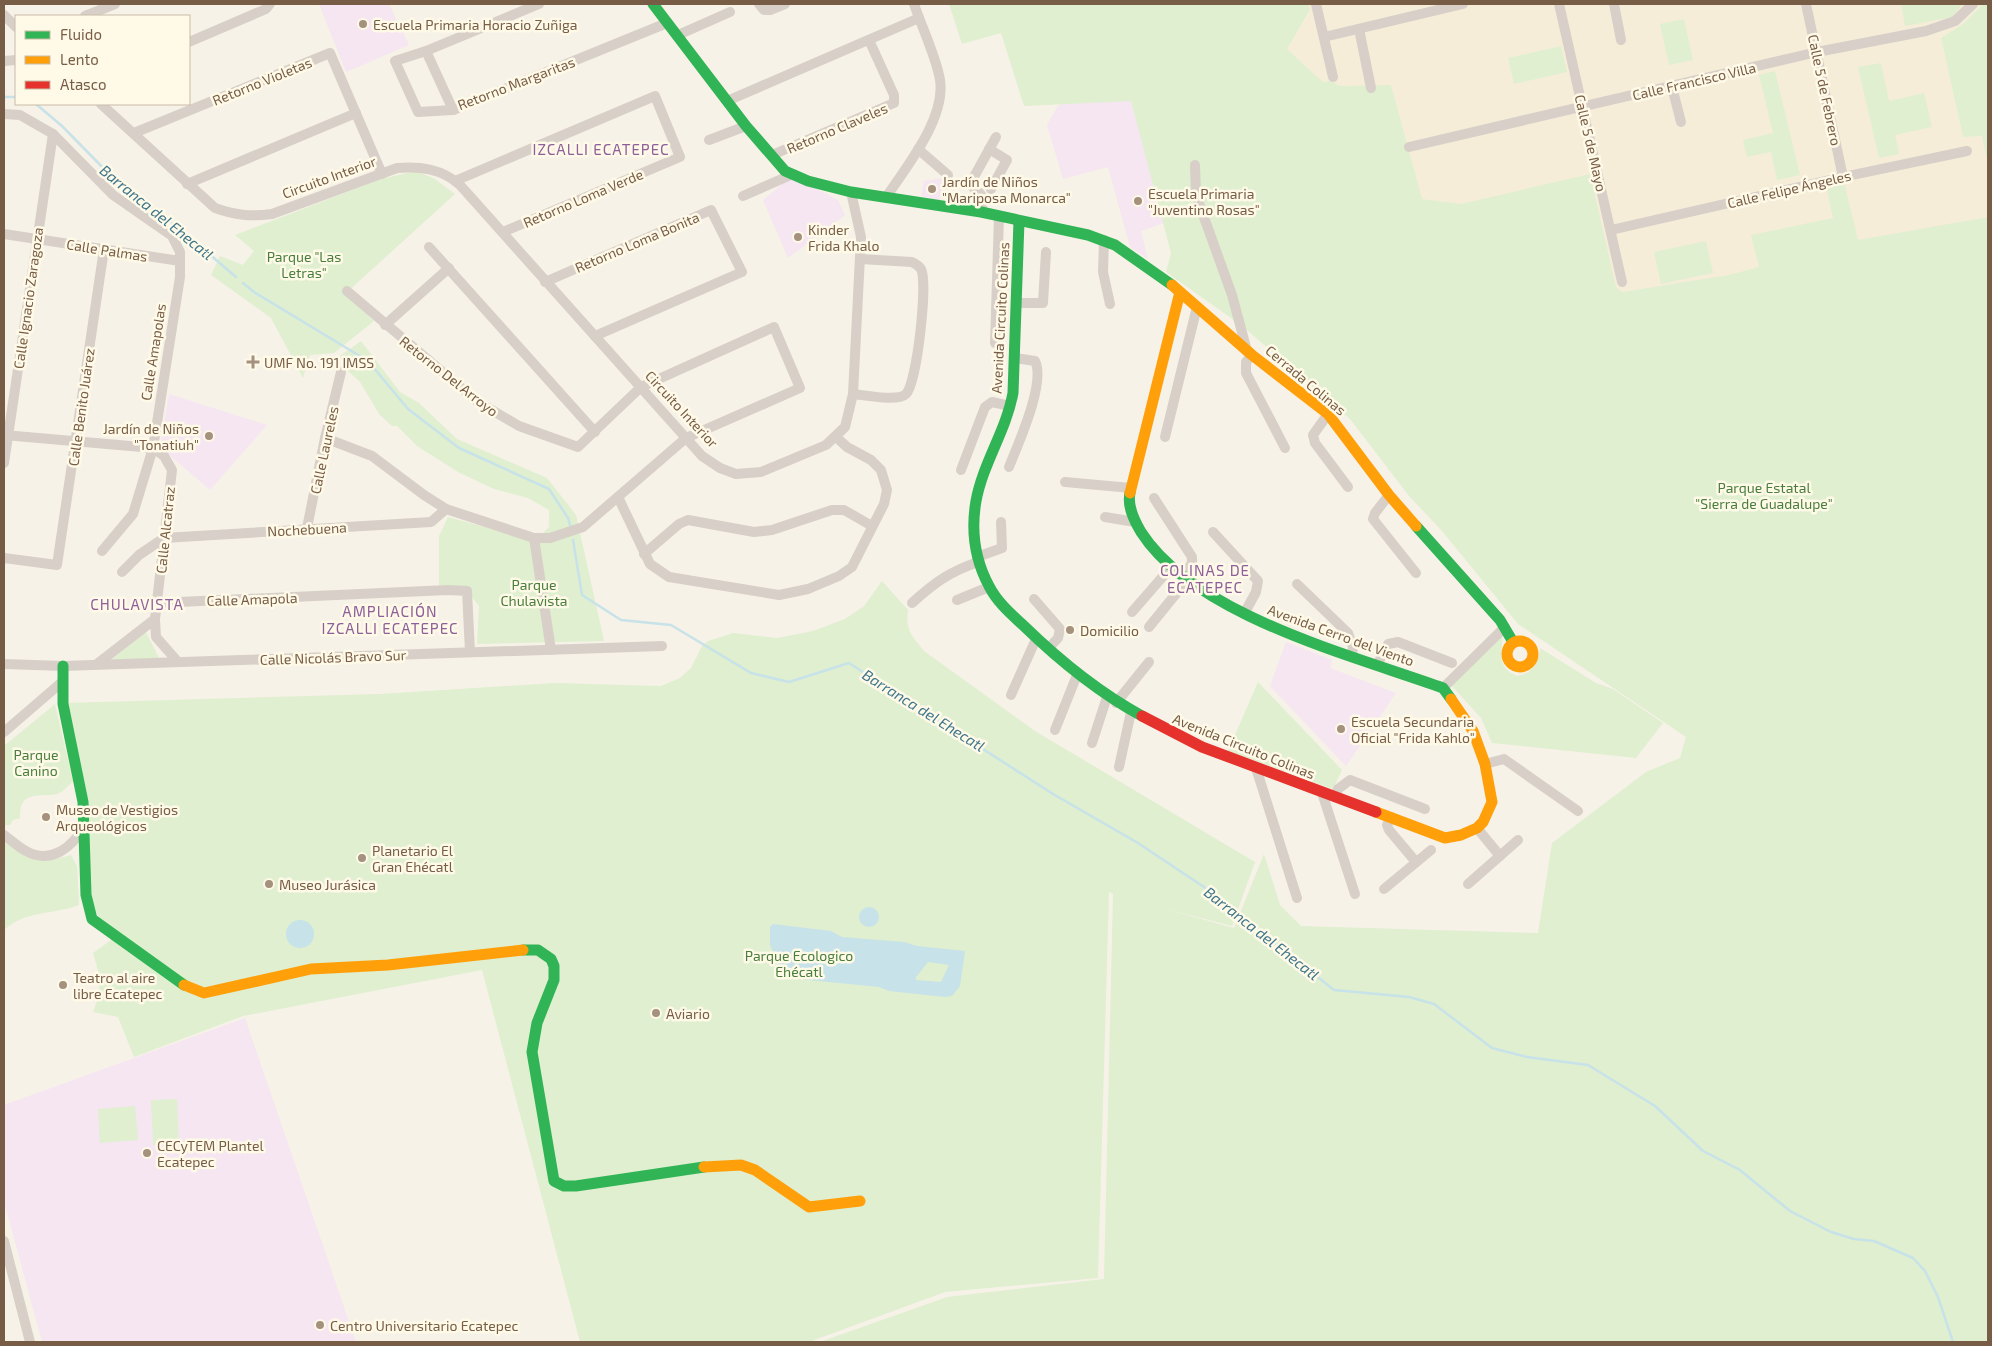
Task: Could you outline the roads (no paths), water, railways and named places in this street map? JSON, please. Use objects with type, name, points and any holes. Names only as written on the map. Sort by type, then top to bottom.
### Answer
[{"type":"street","points":[[90,15],[107,12],[115,4]]},
{"type":"street","points":[[190,42],[266,10],[270,4]]},
{"type":"street","points":[[453,110],[418,112],[396,61],[426,51],[539,4]]},
{"type":"street","points":[[652,4],[678,35],[746,126],[785,171],[808,181],[851,192],[982,212],[1019,221]]},
{"type":"street","points":[[759,4],[764,10],[770,10],[785,4]]},
{"type":"street","points":[[887,196],[918,149],[935,116],[940,98],[940,80],[914,4]]},
{"type":"street","points":[[1316,4],[1333,77]]},
{"type":"street","points":[[1324,37],[1463,4]]},
{"type":"street","name":"Calle 5 de Mayo","points":[[1559,4],[1622,282]]},
{"type":"street","points":[[1614,4],[1621,40]]},
{"type":"street","name":"Calle 5 de Febrero","points":[[1806,4],[1843,177]]},
{"type":"street","name":"Calle Francisco Villa","points":[[1409,147],[1817,52],[1926,31],[1955,21],[1972,4]]},
{"type":"street","points":[[678,35],[730,12]]},
{"type":"street","points":[[4,15],[15,26]]},
{"type":"street","points":[[727,101],[919,18]]},
{"type":"street","name":"Retorno Margaritas","points":[[426,51],[453,110],[667,22]]},
{"type":"street","points":[[1358,29],[1371,88]]},
{"type":"street","name":"Retorno Claveles","points":[[772,155],[894,103],[894,95],[869,40]]},
{"type":"street","name":"Retorno Violetas","points":[[134,134],[330,53],[382,174]]},
{"type":"street","points":[[1672,87],[1680,122]]},
{"type":"street","name":"Retorno Loma Verde","points":[[455,181],[655,96],[680,157],[502,232]]},
{"type":"street","name":"Circuito Interior","points":[[103,105],[215,208],[232,214],[251,217],[290,208],[397,168],[415,167],[446,174],[455,181],[502,232],[702,456],[720,468],[736,474],[748,474],[809,454],[836,437],[845,427],[853,394],[861,237],[851,192]]},
{"type":"street","points":[[187,184],[356,113]]},
{"type":"street","name":"Calle Amapolas","points":[[4,114],[20,115],[53,134],[113,195],[172,236],[177,243],[180,277],[153,448],[133,514],[102,551]]},
{"type":"street","points":[[709,140],[746,126]]},
{"type":"street","name":"Calle Ignacio Zaragoza","points":[[4,463],[6,435],[53,134]]},
{"type":"street","points":[[982,212],[984,198],[982,193],[970,184],[996,137]]},
{"type":"street","points":[[918,149],[948,175]]},
{"type":"street","points":[[989,149],[1007,160],[991,189]]},
{"type":"street","name":"Calle Felipe Ángeles","points":[[1611,230],[1967,151]]},
{"type":"street","points":[[1195,165],[1196,195],[1232,295],[1249,353],[1246,362],[1246,373],[1285,448]]},
{"type":"street","points":[[743,196],[793,174]]},
{"type":"street","name":"Retorno Loma Bonita","points":[[545,282],[711,210],[742,272],[595,336]]},
{"type":"street","points":[[995,343],[999,216]]},
{"type":"street","name":"Cerrada Colinas","points":[[1019,221],[1104,240],[1115,245],[1180,292],[1249,353],[1328,414],[1389,495],[1505,627],[1514,642]]},
{"type":"street","name":"Avenida Circuito Colinas","points":[[1019,221],[1014,380],[1010,406],[977,492],[974,519],[978,560],[989,587],[997,599],[1036,639],[1077,675],[1131,712],[1186,740],[1445,838],[1461,835],[1477,828]]},
{"type":"street","name":"Calle Palmas","points":[[4,234],[180,261]]},
{"type":"street","points":[[1104,240],[1104,272],[1110,304]]},
{"type":"street","points":[[429,247],[595,432]]},
{"type":"street","name":"Calle Benito Juárez","points":[[4,558],[57,565],[104,249]]},
{"type":"street","points":[[1017,303],[1044,303],[1046,252]]},
{"type":"street","points":[[853,394],[897,398],[905,394],[913,379],[919,349],[921,270],[912,262],[860,259]]},
{"type":"street","name":"Retorno Del Arroyo","points":[[385,325],[449,268]]},
{"type":"street","name":"Retorno Del Arroyo","points":[[347,291],[478,402],[500,417],[578,447],[641,387]]},
{"type":"street","name":"Avenida Cerro del Viento","points":[[1180,292],[1131,488],[1129,503],[1135,522],[1148,544],[1186,577],[1244,614],[1352,656],[1443,688]]},
{"type":"street","points":[[1165,437],[1198,307]]},
{"type":"street","points":[[325,438],[372,456],[424,496],[446,509],[534,538],[561,536],[583,527],[686,438],[800,388],[774,327],[641,387]]},
{"type":"street","points":[[1009,467],[1030,412],[1037,374],[1035,361],[1015,358]]},
{"type":"street","name":"Calle Laureles","points":[[307,528],[325,438],[341,372]]},
{"type":"street","points":[[961,470],[985,407],[992,402],[1010,406]]},
{"type":"street","points":[[1328,414],[1312,435],[1315,443],[1348,487]]},
{"type":"street","points":[[6,435],[153,448]]},
{"type":"street","points":[[618,497],[650,564],[670,577],[779,595],[808,589],[839,576],[852,567],[884,504],[885,480],[881,470],[871,460],[836,437]]},
{"type":"street","name":"Calle Alcatraz","points":[[153,448],[164,456],[172,470],[155,619],[156,637],[178,662]]},
{"type":"street","points":[[1065,482],[1131,488]]},
{"type":"street","points":[[1389,495],[1374,513],[1374,519],[1416,573]]},
{"type":"street","points":[[1149,627],[1186,577],[1192,564],[1192,557],[1154,498]]},
{"type":"street","name":"Nochebuena","points":[[164,538],[430,522],[446,509]]},
{"type":"street","points":[[644,554],[679,524],[688,520],[745,530],[772,530],[832,510],[844,510],[872,526]]},
{"type":"street","points":[[1105,517],[1135,522]]},
{"type":"street","points":[[912,604],[933,584],[1002,548],[1001,522]]},
{"type":"street","points":[[1213,532],[1258,581],[1256,592],[1244,614]]},
{"type":"street","points":[[122,572],[139,555],[164,538]]},
{"type":"street","points":[[534,538],[551,650]]},
{"type":"street","points":[[1132,612],[1172,566]]},
{"type":"street","points":[[1297,584],[1348,633],[1353,647],[1352,656]]},
{"type":"street","points":[[957,600],[989,587]]},
{"type":"street","name":"Calle Amapola","points":[[157,603],[448,590],[468,591],[470,652]]},
{"type":"street","points":[[1034,599],[1060,629],[1058,638],[1048,649]]},
{"type":"street","points":[[97,664],[155,619]]},
{"type":"street","points":[[1500,856],[1477,828],[1483,822],[1492,802],[1484,764],[1473,731],[1443,688],[1505,627]]},
{"type":"street","points":[[1011,696],[1036,639]]},
{"type":"street","points":[[1377,665],[1388,644],[1398,642],[1452,663]]},
{"type":"street","name":"Calle Nicolás Bravo Sur","points":[[4,664],[63,666],[662,646]]},
{"type":"street","points":[[1092,743],[1112,700],[1149,662]]},
{"type":"street","points":[[63,666],[63,704],[79,777],[86,859],[86,895],[92,919],[181,984],[204,992],[311,969],[388,965],[538,950],[547,955],[554,965],[555,977],[534,1036],[532,1052],[554,1182],[576,1186],[684,1168],[734,1165],[755,1170],[774,1181],[800,1203],[809,1207],[860,1201]]},
{"type":"street","points":[[1055,730],[1077,675]]},
{"type":"street","points":[[4,732],[62,682]]},
{"type":"street","points":[[1119,767],[1131,712]]},
{"type":"street","points":[[1484,764],[1504,759],[1578,811]]},
{"type":"street","points":[[1256,768],[1297,898]]},
{"type":"street","points":[[1335,797],[1338,789],[1350,780],[1425,809]]},
{"type":"street","points":[[1322,793],[1355,894]]},
{"type":"street","points":[[1390,817],[1387,825],[1388,830],[1416,862]]},
{"type":"street","points":[[63,852],[76,840],[84,826]]},
{"type":"street","points":[[4,835],[27,852],[45,856],[63,852],[75,853],[86,859]]},
{"type":"street","points":[[1468,884],[1518,840]]},
{"type":"street","points":[[1384,888],[1431,850]]},
{"type":"street","points":[[4,1241],[30,1342]]},
{"type":"water","points":[[865,907],[873,907],[879,913],[879,921],[873,927],[865,927],[859,921],[859,913]]},
{"type":"water","points":[[300,920],[310,924],[314,934],[310,944],[300,948],[290,944],[286,934],[290,924]]},
{"type":"water","points":[[773,924],[831,931],[842,937],[904,942],[917,946],[965,951],[960,986],[952,996],[945,997],[889,991],[879,987],[789,978],[783,974],[770,945],[770,927]],"holes":[[[928,962],[949,965],[941,982],[916,980],[916,977]]]},
{"type":"waterway","name":"Barranca del Ehecatl","points":[[4,97],[15,97]]},
{"type":"waterway","name":"Barranca del Ehecatl","points":[[37,105],[62,126],[115,180],[180,229],[236,277]]},
{"type":"waterway","name":"Barranca del Ehecatl","points":[[243,283],[254,292],[368,361],[408,409],[459,448],[549,489],[568,518],[570,525]]},
{"type":"waterway","name":"Barranca del Ehecatl","points":[[573,540],[582,595],[621,620],[671,625],[751,673],[789,682],[849,663],[1053,794],[1138,843],[1204,887],[1334,990],[1409,997],[1434,1004],[1492,1048],[1527,1057],[1588,1065],[1655,1106],[1703,1151],[1740,1170],[1790,1211],[1831,1232],[1854,1239],[1874,1241],[1913,1258],[1925,1271],[1938,1297],[1953,1342]]},
{"type":"place","name":"Escuela Primaria Horacio Zuñiga","points":[[363,24]]},
{"type":"place","name":"Jardín de Niños \"Mariposa Monarca\"","points":[[932,189]]},
{"type":"place","name":"Escuela Primaria \"Juventino Rosas\"","points":[[1138,201]]},
{"type":"place","name":"Kinder Frida Khalo","points":[[798,237]]},
{"type":"place","name":"UMF No. 191 IMSS","points":[[253,362]]},
{"type":"place","name":"Jardín de Niños \"Tonatiuh\"","points":[[209,436]]},
{"type":"place","name":"Domicilio","points":[[1070,630]]},
{"type":"place","name":"Escuela Secundaria Oficial \"Frida Kahlo\"","points":[[1341,729]]},
{"type":"place","name":"Museo de Vestigios Arqueológicos","points":[[46,817]]},
{"type":"place","name":"Planetario El Gran Ehécatl","points":[[362,858]]},
{"type":"place","name":"Museo Jurásica","points":[[269,884]]},
{"type":"place","name":"Teatro al aire libre Ecatepec","points":[[63,985]]},
{"type":"place","name":"Aviario","points":[[656,1013]]},
{"type":"place","name":"CECyTEM Plantel Ecatepec","points":[[147,1153]]},
{"type":"place","name":"Centro Universitario Ecatepec","points":[[320,1325]]},
{"type":"district","name":"IZCALLI ECATEPEC","points":[[601,149]]},
{"type":"district","name":"COLINAS DE ECATEPEC","points":[[1205,578]]},
{"type":"district","name":"CHULAVISTA","points":[[137,604]]},
{"type":"district","name":"AMPLIACIÓN IZCALLI ECATEPEC","points":[[390,620]]},
{"type":"park label","name":"Parque \"Las Letras\"","points":[[304,264]]},
{"type":"park label","name":"Parque Estatal \"Sierra de Guadalupe\"","points":[[1764,496]]},
{"type":"park label","name":"Parque Chulavista","points":[[534,592]]},
{"type":"park label","name":"Parque Canino","points":[[36,762]]},
{"type":"park label","name":"Parque Ecologico Ehécatl","points":[[799,964]]}]
